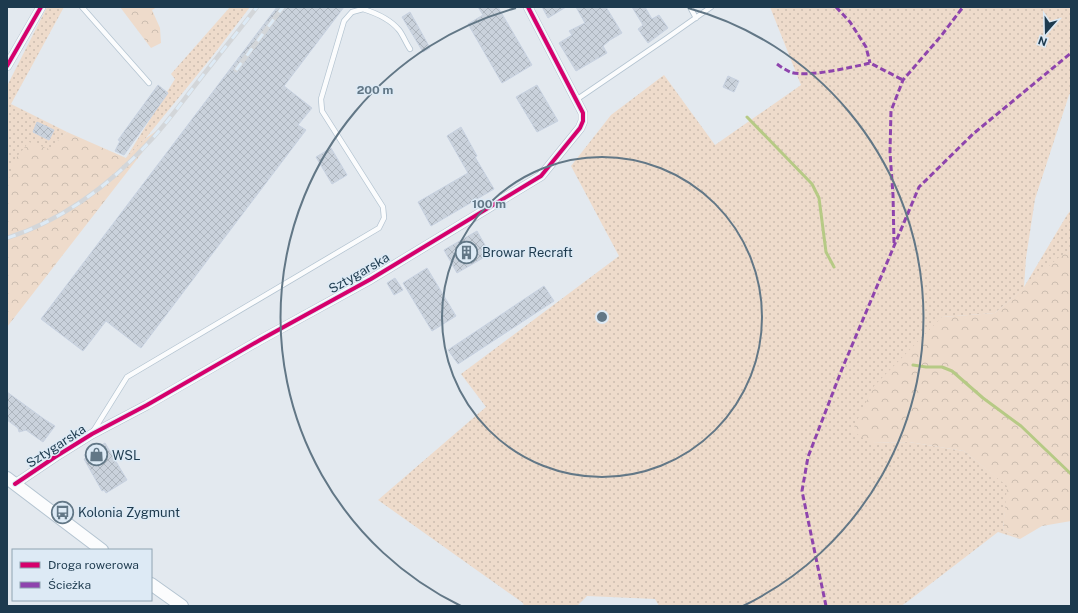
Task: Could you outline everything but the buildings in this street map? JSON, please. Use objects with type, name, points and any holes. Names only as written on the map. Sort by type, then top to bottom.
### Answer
[{"type":"street","points":[[7,66],[41,7]]},
{"type":"street","name":"Sztygarska","points":[[11,481],[55,457],[92,434],[147,405],[260,340],[371,279],[541,176],[580,128],[583,121],[583,113],[528,7]]},
{"type":"street","points":[[11,481],[101,549]]},
{"type":"street","points":[[152,585],[182,606]]},
{"type":"lane","points":[[82,7],[149,83]]},
{"type":"lane","points":[[690,7],[696,18]]},
{"type":"lane","points":[[576,100],[711,7]]},
{"type":"lane","points":[[92,434],[127,377],[379,228],[384,218],[383,207],[322,111],[321,99],[344,21],[352,12],[363,8],[377,13],[399,30],[410,49]]},
{"type":"green space","points":[[47,7],[64,7],[11,104],[67,132],[49,150],[7,185],[7,86]]},
{"type":"green space","points":[[120,7],[157,7],[152,10],[160,28],[161,43],[151,48]]},
{"type":"green space","points":[[230,7],[250,7],[211,58],[145,139],[126,158],[175,79],[171,74]]},
{"type":"green space","points":[[770,7],[1071,7],[1071,92],[1035,199],[1026,258],[1024,287],[1071,210],[1071,249],[995,313],[942,317],[872,443],[909,442],[964,451],[1008,486],[1003,529],[1020,539],[998,532],[901,606],[659,606],[655,599],[587,596],[577,606],[524,606],[523,603],[378,500],[486,407],[461,374],[619,256],[571,166],[611,115],[664,75],[715,145],[801,85]]},
{"type":"green space","points":[[162,127],[7,327],[7,185],[15,159],[29,142],[49,149],[67,132],[126,158],[145,139]]},
{"type":"green space","points":[[1071,249],[1071,521],[1042,526],[1020,539],[1003,529],[1007,486],[964,451],[909,442],[872,443],[852,431],[874,386],[942,317],[995,313],[1058,258]]},
{"type":"waterway","points":[[747,117],[812,184],[819,198],[826,252],[834,267]]},
{"type":"waterway","points":[[913,365],[942,367],[952,371],[983,398],[1021,426],[1071,474]]},
{"type":"railway","points":[[7,238],[28,230],[67,211],[103,186],[120,171],[162,128],[257,7]]},
{"type":"railway","points":[[236,70],[283,7]]},
{"type":"marked path","points":[[836,7],[850,22],[866,47],[870,63]]},
{"type":"marked path","points":[[894,243],[890,152],[891,111],[903,80],[941,36],[963,7]]},
{"type":"marked path","points":[[826,606],[802,491],[808,457],[842,369],[919,187],[973,134],[1071,53]]},
{"type":"marked path","points":[[777,64],[790,72],[807,74],[870,63],[903,80]]},
{"type":"cycle path","points":[[7,66],[41,7]]},
{"type":"cycle path","points":[[15,484],[92,434],[147,405],[260,340],[371,279],[541,176],[580,128],[583,121],[583,113],[528,7]]},
{"type":"place","name":"Browar Recraft","points":[[467,252]]},
{"type":"place","name":"WSL","points":[[97,455]]},
{"type":"place","name":"Kolonia Zygmunt","points":[[62,512]]}]
